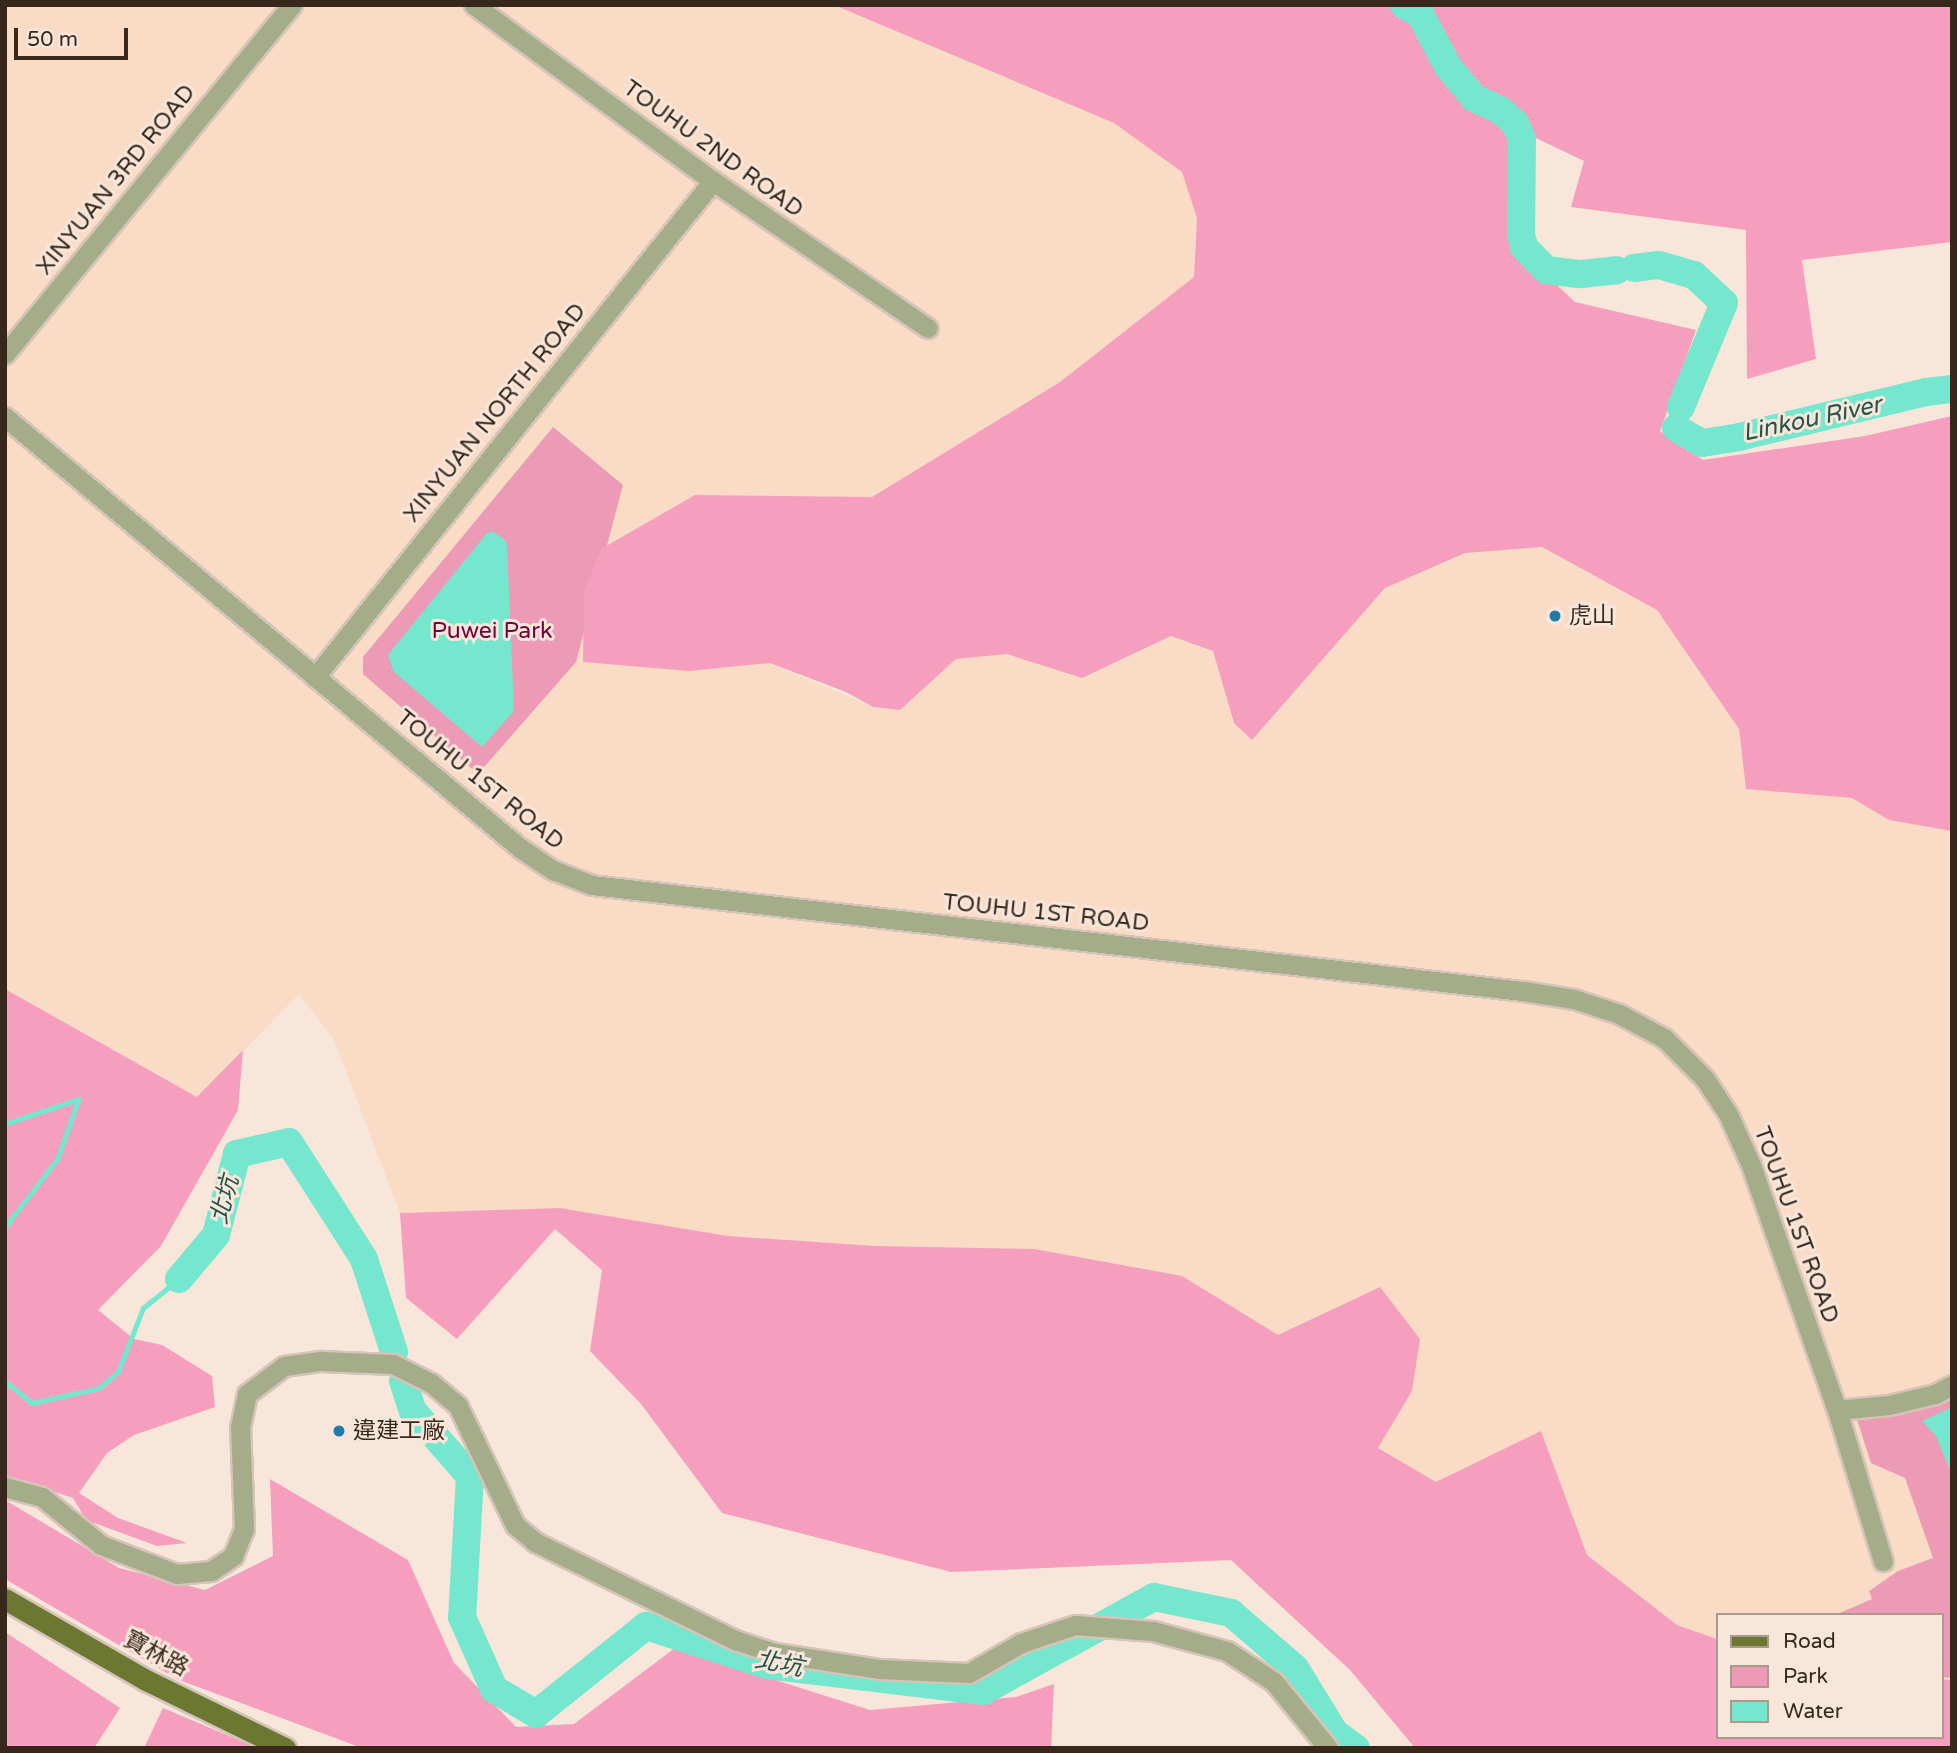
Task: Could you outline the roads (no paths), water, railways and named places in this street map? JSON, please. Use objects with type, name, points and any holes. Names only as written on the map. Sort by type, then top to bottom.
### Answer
[{"type":"main road","name":"寶林路","points":[[5,1600],[146,1679],[285,1748]]},
{"type":"street","name":"XINYUAN 3RD ROAD","points":[[5,354],[292,5]]},
{"type":"street","name":"TOUHU 2ND ROAD","points":[[474,5],[713,181],[928,328]]},
{"type":"street","name":"XINYUAN NORTH ROAD","points":[[315,677],[713,181]]},
{"type":"street","name":"TOUHU 1ST ROAD","points":[[5,417],[520,848],[553,870],[592,885],[1523,991],[1574,999],[1619,1014],[1664,1038],[1705,1079],[1728,1114],[1751,1165],[1836,1410],[1883,1561]]},
{"type":"street","points":[[5,1487],[42,1497],[101,1545],[177,1574],[211,1571],[233,1556],[244,1529],[240,1427],[247,1394],[284,1366],[321,1361],[393,1364],[431,1383],[458,1406],[515,1525],[535,1542],[736,1640],[775,1653],[879,1669],[969,1673],[1021,1643],[1075,1625],[1153,1631],[1227,1651],[1274,1682],[1328,1748]]},
{"type":"street","points":[[1836,1410],[1889,1405],[1935,1394],[1952,1385]]},
{"type":"water","points":[[493,532],[505,540],[507,546],[514,711],[482,747],[393,671],[388,655],[487,533]]},
{"type":"water","points":[[1952,1407],[1952,1475],[1936,1436],[1922,1421]]},
{"type":"waterway","name":"Linkou River","points":[[1404,5],[1420,14],[1449,68],[1474,98],[1500,110],[1515,123],[1522,139],[1521,234],[1524,247],[1546,270],[1581,274],[1617,270]]},
{"type":"waterway","name":"Linkou River","points":[[1634,268],[1659,265],[1694,275],[1724,303],[1681,407]]},
{"type":"waterway","name":"Linkou River","points":[[1676,428],[1702,443],[1739,437],[1927,392],[1952,389]]},
{"type":"waterway","name":"北坑","points":[[5,1124],[79,1099],[58,1159],[5,1228]]},
{"type":"waterway","name":"北坑","points":[[179,1279],[216,1235],[237,1154],[289,1142],[364,1259],[394,1352]]},
{"type":"waterway","name":"北坑","points":[[5,1381],[32,1403],[99,1388],[118,1372],[143,1308],[179,1279]]},
{"type":"waterway","name":"北坑","points":[[403,1381],[413,1411],[470,1476],[462,1617],[494,1689],[536,1714],[646,1626],[767,1665],[983,1691],[1154,1597],[1231,1613],[1295,1668],[1335,1733],[1356,1748]]},
{"type":"place","name":"虎山","points":[[1555,616]]},
{"type":"place","name":"違建工廠","points":[[339,1431]]},
{"type":"park label","name":"Puwei Park","points":[[492,631]]}]
